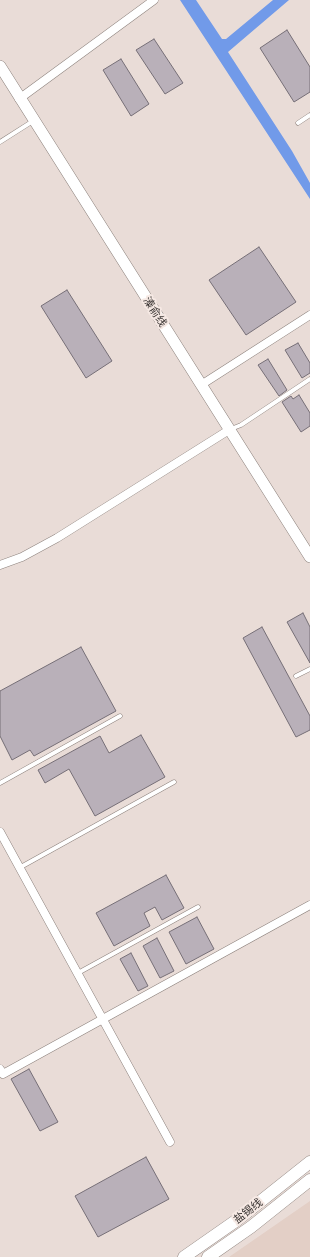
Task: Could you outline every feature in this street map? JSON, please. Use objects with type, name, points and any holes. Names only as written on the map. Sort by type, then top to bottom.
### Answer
[{"type":"main road","name":"溱俞线","points":[[0,66],[19,99],[310,557]]},
{"type":"main road","name":"盐锡线","points":[[184,1257],[237,1220],[310,1162]]},
{"type":"main road","name":"盐锡线","points":[[208,1257],[251,1227],[310,1180]]},
{"type":"street","points":[[19,99],[154,0]]},
{"type":"street","points":[[201,385],[310,316]]},
{"type":"street","points":[[0,565],[22,556],[57,538],[229,430]]},
{"type":"street","points":[[0,832],[104,1019],[170,1142]]},
{"type":"street","points":[[0,1069],[3,1074],[310,906]]},
{"type":"lane","points":[[298,123],[310,115]]},
{"type":"lane","points":[[0,142],[33,121]]},
{"type":"lane","points":[[229,430],[241,425],[310,379]]},
{"type":"lane","points":[[296,676],[310,669]]},
{"type":"lane","points":[[0,784],[120,716]]},
{"type":"lane","points":[[19,868],[174,782]]},
{"type":"lane","points":[[78,973],[198,907]]},
{"type":"shaded area","points":[[310,1201],[310,1257],[229,1257]]},
{"type":"water","points":[[180,0],[196,0],[222,39],[226,39],[273,0],[289,0],[228,52],[292,151],[310,183],[310,199]]},
{"type":"building","points":[[287,30],[310,67],[310,92],[294,102],[260,48]]},
{"type":"building","points":[[154,39],[183,83],[165,94],[136,50]]},
{"type":"building","points":[[121,59],[149,104],[131,116],[103,70]]},
{"type":"building","points":[[259,247],[296,302],[246,335],[209,280]]},
{"type":"building","points":[[67,290],[112,361],[86,378],[41,306]]},
{"type":"building","points":[[298,343],[310,363],[310,373],[302,378],[285,350]]},
{"type":"building","points":[[268,359],[287,390],[279,396],[258,365]]},
{"type":"building","points":[[299,395],[310,413],[310,426],[301,432],[282,402],[291,396],[293,399]]},
{"type":"building","points":[[303,613],[310,627],[310,663],[287,622]]},
{"type":"building","points":[[262,627],[310,716],[310,730],[296,737],[243,638]]},
{"type":"building","points":[[81,647],[116,711],[34,756],[30,750],[12,760],[0,736],[0,691]]},
{"type":"building","points":[[141,735],[165,777],[95,816],[69,769],[45,783],[38,770],[100,736],[109,753]]},
{"type":"building","points":[[166,875],[184,908],[162,920],[155,907],[144,913],[150,926],[114,946],[96,913]]},
{"type":"building","points":[[197,917],[214,949],[186,964],[169,932]]},
{"type":"building","points":[[157,938],[174,971],[160,978],[143,946]]},
{"type":"building","points":[[131,953],[148,986],[138,991],[120,959]]},
{"type":"building","points":[[29,1069],[58,1122],[40,1131],[11,1079]]},
{"type":"building","points":[[146,1157],[169,1199],[98,1237],[75,1196]]}]
